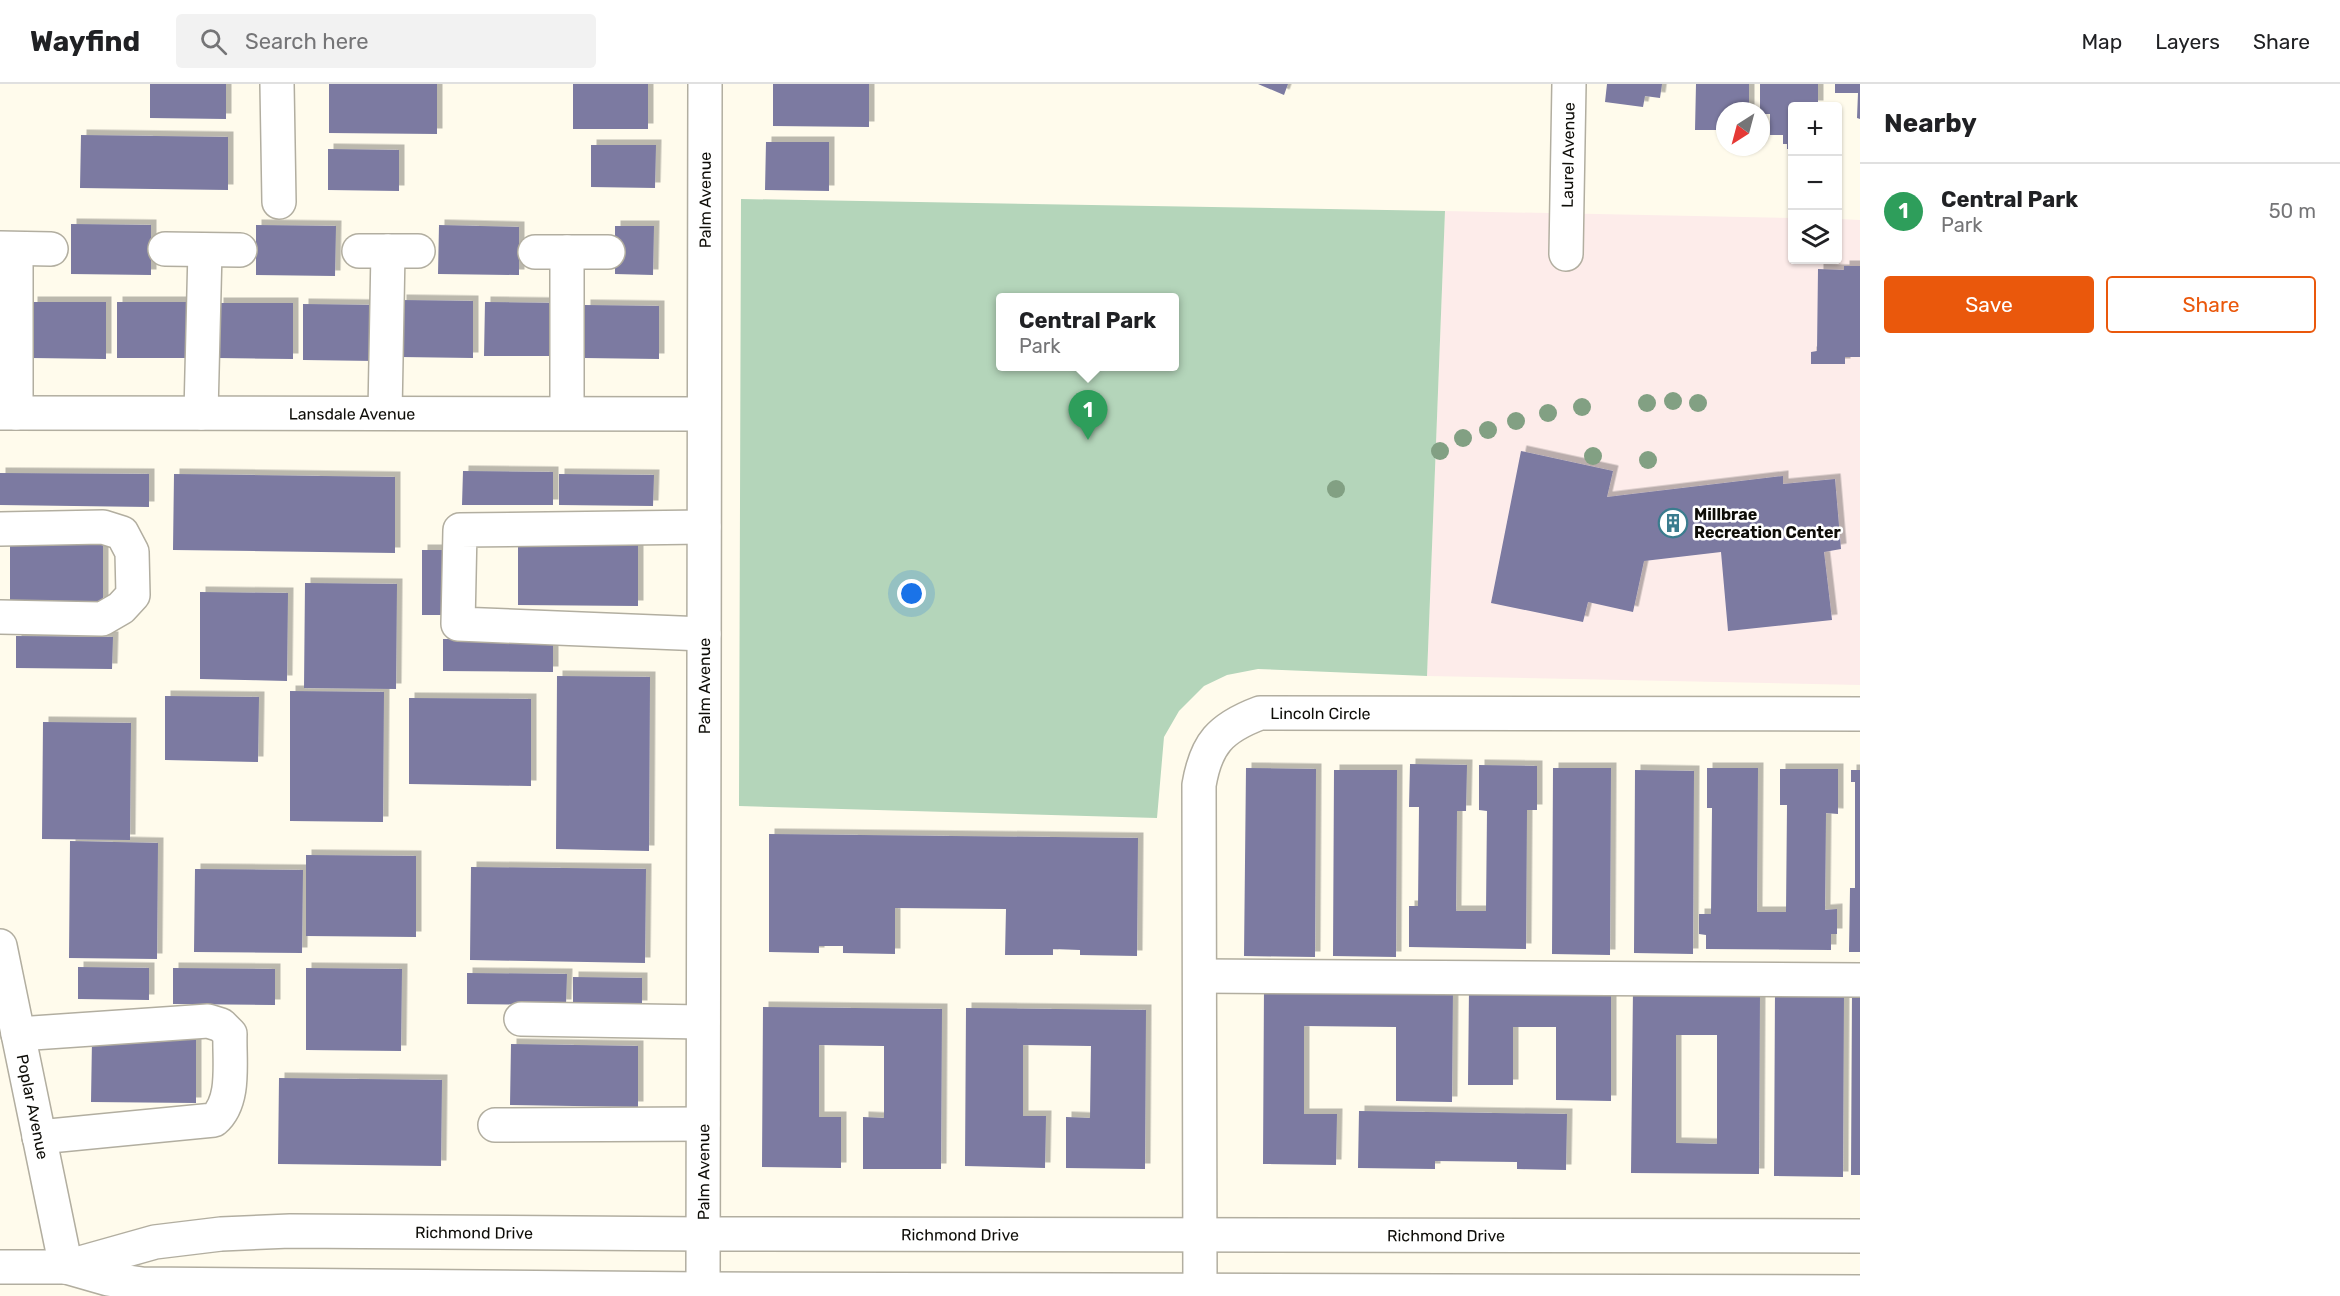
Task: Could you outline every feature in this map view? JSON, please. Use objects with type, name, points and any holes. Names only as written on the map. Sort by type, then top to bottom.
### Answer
[{"type":"street","points":[[277,84],[279,202]]},
{"type":"street","name":"Palm Avenue","points":[[702,1289],[704,1234],[705,84]]},
{"type":"street","name":"Laurel Avenue","points":[[1566,240],[1569,84]]},
{"type":"street","points":[[8,414],[8,248],[51,249]]},
{"type":"street","points":[[165,249],[240,250]]},
{"type":"street","points":[[201,413],[205,250]]},
{"type":"street","points":[[385,413],[389,251]]},
{"type":"street","points":[[535,252],[608,252]]},
{"type":"street","points":[[567,252],[567,413]]},
{"type":"street","name":"Lansdale Avenue","points":[[8,414],[704,414]]},
{"type":"street","points":[[0,529],[104,527],[122,533],[132,552],[133,595],[121,608],[102,619],[0,617]]},
{"type":"street","points":[[704,527],[460,530],[458,624],[704,634]]},
{"type":"street","name":"Lincoln Circle","points":[[1200,1235],[1199,785],[1204,759],[1218,737],[1235,722],[1260,713],[1860,714]]},
{"type":"street","name":"Poplar Avenue","points":[[0,946],[66,1267]]},
{"type":"street","points":[[1200,976],[1860,980]]},
{"type":"street","points":[[521,1019],[703,1022]]},
{"type":"street","points":[[18,1034],[208,1021],[221,1025],[230,1034],[228,1096],[221,1113],[214,1120],[39,1137]]},
{"type":"street","points":[[495,1125],[703,1124]]},
{"type":"street","name":"Richmond Drive","points":[[0,1267],[66,1267],[155,1242],[221,1234],[290,1231],[1860,1236]]},
{"type":"street","points":[[1200,1235],[1200,1293]]},
{"type":"street","name":"Richmond Drive","points":[[66,1267],[108,1279],[142,1284],[1200,1293],[1860,1292]]},
{"type":"shaded area","points":[[1445,211],[1788,218],[1788,264],[1842,264],[1842,219],[1860,220],[1860,685],[1427,676]]},
{"type":"green space","points":[[741,199],[1445,211],[1427,676],[1258,669],[1227,675],[1204,686],[1179,711],[1164,737],[1157,818],[739,806]]},
{"type":"building","points":[[150,84],[226,84],[226,119],[150,118]]},
{"type":"building","points":[[329,84],[437,84],[437,134],[329,133]]},
{"type":"building","points":[[573,84],[648,84],[648,129],[573,129]]},
{"type":"building","points":[[773,84],[869,84],[869,127],[773,126]]},
{"type":"building","points":[[1258,84],[1288,84],[1284,95]]},
{"type":"building","points":[[1607,84],[1662,84],[1660,98],[1645,96],[1643,107],[1605,102]]},
{"type":"building","points":[[1696,84],[1749,84],[1749,102],[1716,102],[1716,130],[1695,130]]},
{"type":"building","points":[[1760,84],[1818,84],[1818,102],[1788,102],[1788,149],[1787,144],[1783,144],[1783,135],[1770,135],[1770,102],[1760,102]]},
{"type":"building","points":[[1835,84],[1860,84],[1860,119],[1857,118],[1858,93],[1835,93]]},
{"type":"building","points":[[81,135],[228,137],[228,190],[80,188]]},
{"type":"building","points":[[766,142],[829,142],[829,191],[765,190]]},
{"type":"building","points":[[591,145],[656,145],[655,188],[591,187]]},
{"type":"building","points":[[328,149],[399,150],[399,191],[328,190]]},
{"type":"building","points":[[71,224],[151,225],[151,275],[71,274]]},
{"type":"building","points":[[256,225],[336,226],[335,276],[256,275]]},
{"type":"building","points":[[439,225],[519,227],[519,275],[438,274]]},
{"type":"building","points":[[615,226],[654,226],[653,275],[615,274]]},
{"type":"building","points":[[1844,266],[1860,266],[1860,357],[1845,357],[1845,364],[1811,364],[1811,352],[1817,351],[1818,269],[1844,270]]},
{"type":"building","points":[[401,300],[473,301],[473,358],[401,357]]},
{"type":"building","points":[[32,302],[106,302],[106,359],[32,358]]},
{"type":"building","points":[[117,302],[191,302],[191,358],[117,358]]},
{"type":"building","points":[[485,302],[558,303],[557,356],[484,356]]},
{"type":"building","points":[[218,303],[293,303],[293,359],[218,358]]},
{"type":"building","points":[[303,304],[376,305],[376,361],[303,360]]},
{"type":"building","points":[[585,305],[659,306],[659,359],[584,358]]},
{"type":"building","name":"Millbrae Recreation Center","points":[[1521,451],[1613,471],[1607,497],[1783,476],[1783,484],[1835,479],[1841,549],[1824,552],[1832,620],[1728,631],[1721,552],[1644,561],[1633,612],[1588,602],[1583,622],[1491,603]]},
{"type":"building","points":[[463,471],[553,472],[553,505],[462,505]]},
{"type":"building","points":[[0,473],[149,474],[149,507],[0,505]]},
{"type":"building","points":[[174,474],[395,477],[395,553],[173,550]]},
{"type":"building","points":[[559,474],[654,475],[653,506],[559,505]]},
{"type":"building","points":[[10,537],[103,538],[103,603],[10,602]]},
{"type":"building","points":[[518,540],[638,541],[638,606],[518,605]]},
{"type":"building","points":[[422,550],[452,550],[451,615],[422,615]]},
{"type":"building","points":[[305,583],[397,584],[396,689],[304,688]]},
{"type":"building","points":[[200,592],[288,593],[287,681],[200,679]]},
{"type":"building","points":[[16,636],[113,637],[112,669],[16,668]]},
{"type":"building","points":[[443,639],[553,640],[553,672],[443,671]]},
{"type":"building","points":[[557,676],[650,677],[649,851],[556,849]]},
{"type":"building","points":[[290,691],[384,692],[383,822],[290,821]]},
{"type":"building","points":[[165,696],[259,697],[258,762],[165,760]]},
{"type":"building","points":[[409,698],[531,699],[531,786],[409,784]]},
{"type":"building","points":[[43,722],[131,723],[130,840],[42,839]]},
{"type":"building","points":[[1410,764],[1467,765],[1466,811],[1457,811],[1456,911],[1486,911],[1487,811],[1479,810],[1479,765],[1537,766],[1537,810],[1527,810],[1526,949],[1409,947],[1409,906],[1418,906],[1419,807],[1409,807]]},
{"type":"building","points":[[1246,768],[1316,769],[1315,957],[1244,956]]},
{"type":"building","points":[[1553,768],[1611,768],[1610,955],[1552,954]]},
{"type":"building","points":[[1707,768],[1758,768],[1757,912],[1786,912],[1787,805],[1780,805],[1780,769],[1838,769],[1838,814],[1826,813],[1825,910],[1837,909],[1837,934],[1831,934],[1831,950],[1706,949],[1706,935],[1699,934],[1699,914],[1711,914],[1712,808],[1707,808]]},
{"type":"building","points":[[1334,770],[1397,770],[1396,957],[1333,956]]},
{"type":"building","points":[[1635,770],[1694,771],[1693,954],[1634,953]]},
{"type":"building","points":[[1851,770],[1860,770],[1860,952],[1849,952],[1850,888],[1855,888],[1855,782],[1851,782]]},
{"type":"building","points":[[769,834],[1138,838],[1137,956],[1080,955],[1080,950],[1053,949],[1053,955],[1005,955],[1006,909],[895,908],[895,954],[843,953],[843,946],[819,946],[819,953],[769,952]]},
{"type":"building","points":[[70,841],[158,843],[157,959],[69,958]]},
{"type":"building","points":[[306,855],[416,856],[416,937],[306,936]]},
{"type":"building","points":[[471,867],[646,869],[645,963],[470,960]]},
{"type":"building","points":[[195,869],[303,870],[302,953],[194,952]]},
{"type":"building","points":[[78,967],[149,968],[149,1000],[78,999]]},
{"type":"building","points":[[173,968],[275,969],[275,1005],[173,1004]]},
{"type":"building","points":[[306,968],[402,969],[401,1051],[306,1050]]},
{"type":"building","points":[[467,973],[567,974],[566,1005],[467,1004]]},
{"type":"building","points":[[573,977],[642,978],[642,1006],[573,1005]]},
{"type":"building","points":[[1264,985],[1453,987],[1452,1102],[1396,1101],[1396,1027],[1304,1026],[1304,1114],[1337,1114],[1336,1165],[1263,1164]]},
{"type":"building","points":[[1469,988],[1611,989],[1611,1101],[1556,1100],[1556,1027],[1513,1027],[1513,1085],[1468,1085]]},
{"type":"building","points":[[1633,989],[1760,991],[1759,1174],[1631,1173]],"holes":[[[1676,1035],[1717,1035],[1717,1144],[1676,1143]]]},
{"type":"building","points":[[1775,990],[1844,991],[1843,1177],[1774,1176]]},
{"type":"building","points":[[1852,990],[1860,990],[1860,1175],[1851,1175]]},
{"type":"building","points":[[763,1007],[942,1009],[941,1169],[863,1169],[863,1117],[884,1118],[884,1046],[819,1045],[819,1117],[841,1117],[841,1168],[762,1167]]},
{"type":"building","points":[[966,1008],[1146,1010],[1145,1169],[1066,1168],[1066,1117],[1090,1118],[1091,1046],[1023,1045],[1023,1116],[1046,1116],[1045,1168],[965,1166]]},
{"type":"building","points":[[92,1039],[196,1040],[196,1103],[91,1102]]},
{"type":"building","points":[[511,1044],[638,1046],[638,1107],[510,1105]]},
{"type":"building","points":[[279,1078],[442,1080],[441,1166],[278,1164]]},
{"type":"building","points":[[1359,1111],[1567,1114],[1566,1170],[1517,1169],[1517,1162],[1435,1161],[1435,1169],[1358,1168]]},
{"type":"place","name":"Central Park","points":[[1088,440]]},
{"type":"place","name":"Millbrae Recreation Center","points":[[1673,523]]}]
